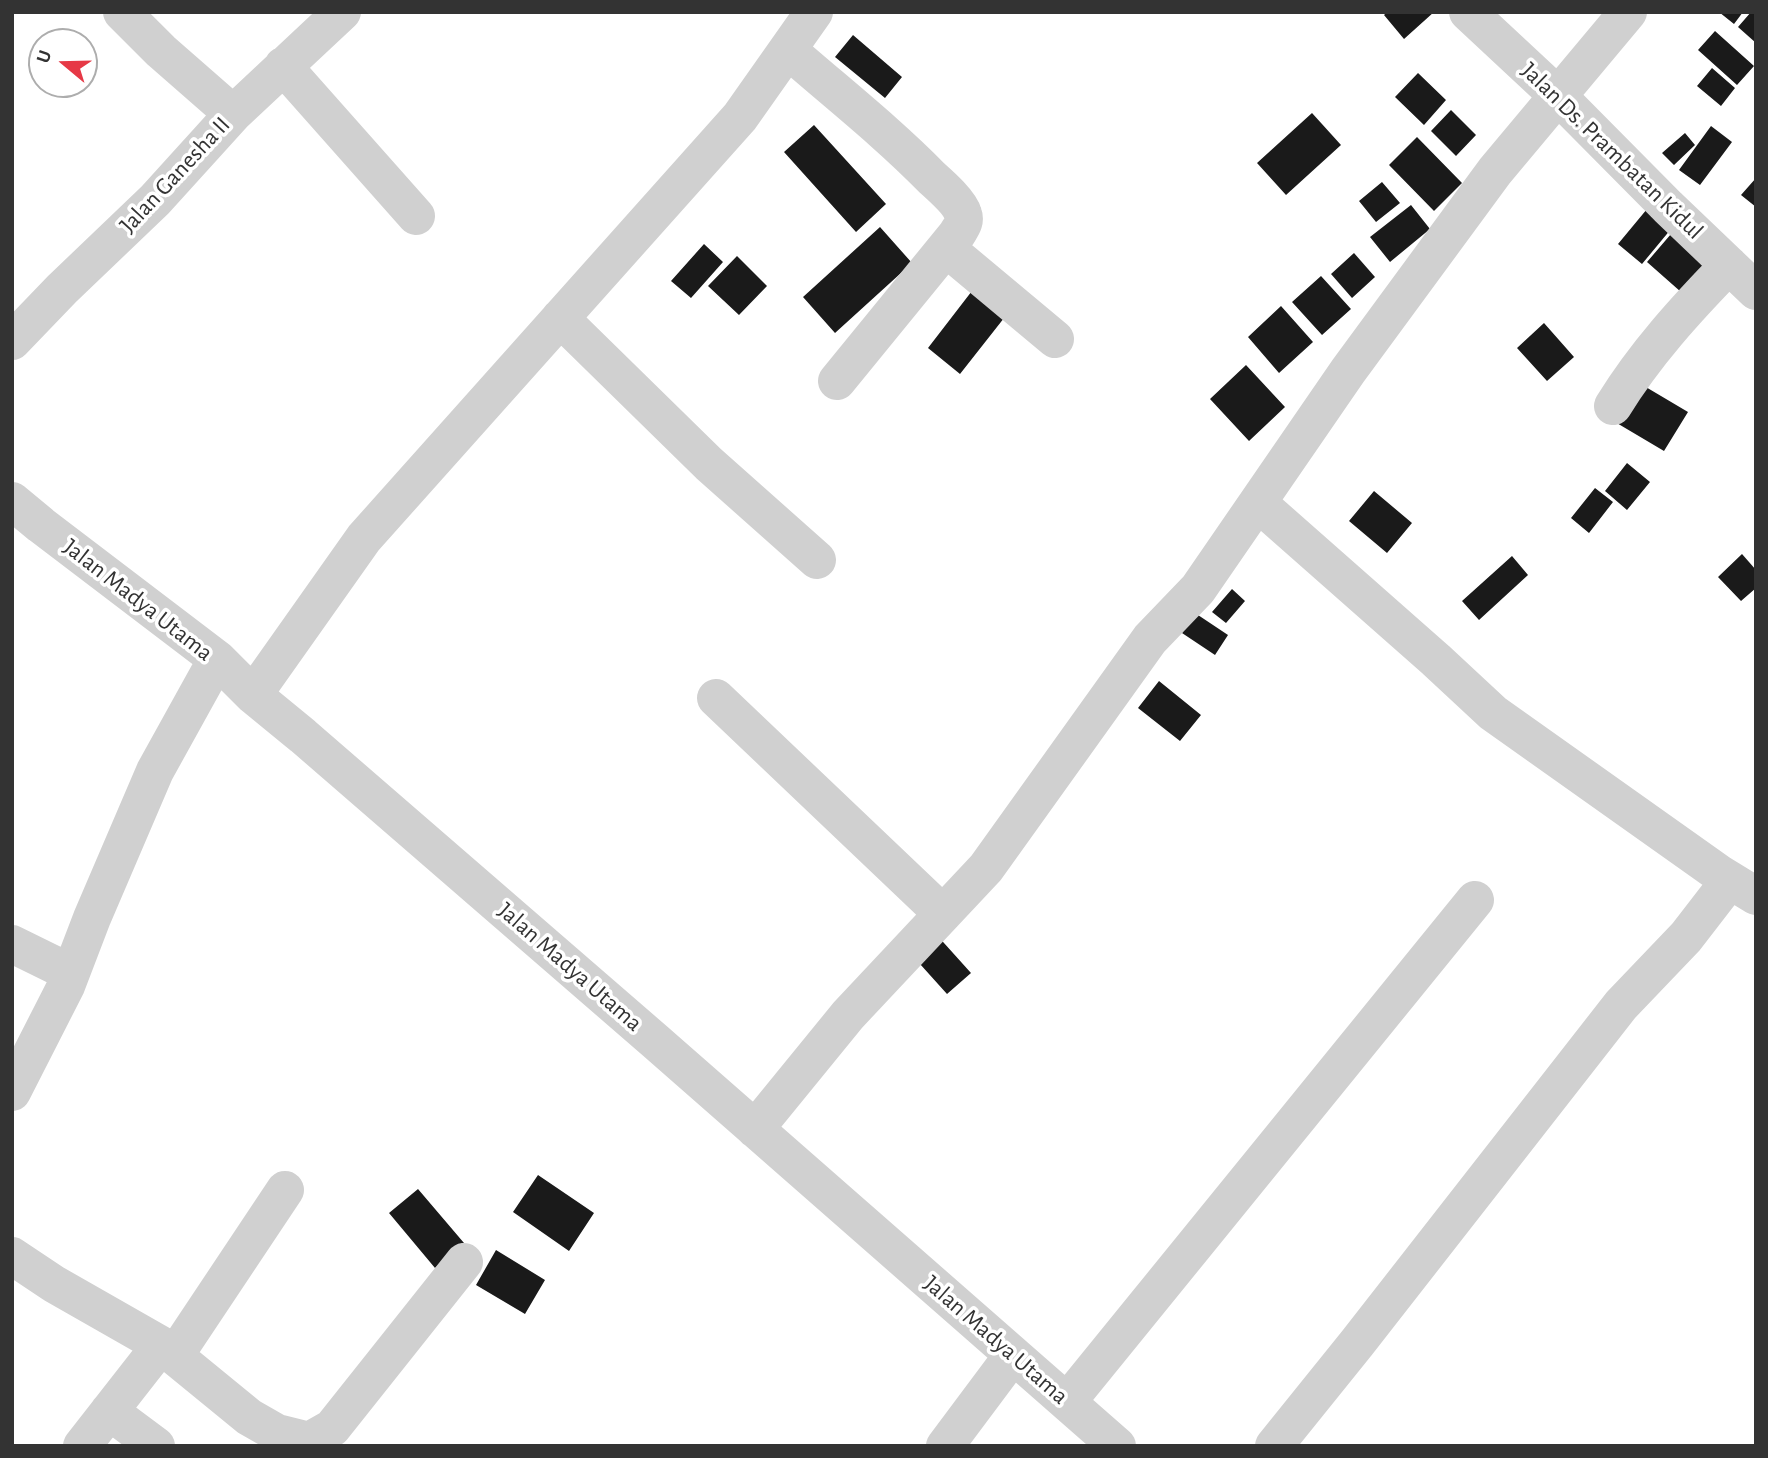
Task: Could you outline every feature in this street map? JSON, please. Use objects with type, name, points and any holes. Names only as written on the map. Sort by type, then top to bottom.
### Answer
[{"type":"street","points":[[121,12],[233,114]]},
{"type":"street","name":"Jalan Ganesha II","points":[[12,341],[155,200],[233,114],[342,12]]},
{"type":"street","points":[[253,695],[364,538],[740,117],[814,12]]},
{"type":"street","name":"Jalan Ds. Prambatan Kidul","points":[[1468,12],[1557,95],[1633,173],[1756,291]]},
{"type":"street","points":[[755,1129],[848,1015],[986,869],[1150,639],[1198,589],[1348,371],[1495,171],[1628,12]]},
{"type":"street","points":[[788,50],[911,156],[961,209],[964,222],[946,248],[837,381]]},
{"type":"street","points":[[283,66],[416,216]]},
{"type":"street","points":[[946,248],[1055,339]]},
{"type":"street","points":[[1613,406],[1632,375],[1658,343],[1729,265]]},
{"type":"street","points":[[560,318],[709,464],[817,560]]},
{"type":"street","name":"Jalan Madya Utama","points":[[12,501],[217,659],[253,695],[1117,1446]]},
{"type":"street","points":[[1255,506],[1436,660],[1493,713],[1725,899],[1621,1005],[1274,1446]]},
{"type":"street","points":[[12,1092],[66,986],[155,771],[217,659]]},
{"type":"street","points":[[716,698],[943,914]]},
{"type":"street","points":[[1067,1402],[1475,900]]},
{"type":"street","points":[[12,944],[71,973]]},
{"type":"street","points":[[82,1446],[109,1411],[168,1350],[285,1190]]},
{"type":"street","points":[[12,1256],[54,1284],[168,1350],[249,1417],[277,1433],[309,1441],[332,1429],[464,1262]]},
{"type":"street","points":[[945,1446],[1013,1355]]},
{"type":"street","points":[[109,1411],[156,1446]]},
{"type":"building","points":[[1387,12],[1434,12],[1404,39],[1384,15]]},
{"type":"building","points":[[1719,12],[1743,12],[1734,24]]},
{"type":"building","points":[[1751,12],[1756,12],[1756,43],[1738,27]]},
{"type":"building","points":[[1715,31],[1754,66],[1737,85],[1698,50]]},
{"type":"building","points":[[853,35],[902,77],[885,98],[835,57]]},
{"type":"building","points":[[1712,68],[1735,88],[1721,106],[1697,86]]},
{"type":"building","points":[[1418,73],[1446,100],[1424,125],[1395,97]]},
{"type":"building","points":[[1451,110],[1476,135],[1456,156],[1431,131]]},
{"type":"building","points":[[1312,113],[1341,145],[1286,195],[1257,163]]},
{"type":"building","points":[[814,125],[886,204],[856,232],[784,152]]},
{"type":"building","points":[[1711,126],[1732,142],[1700,185],[1679,170]]},
{"type":"building","points":[[1685,133],[1695,145],[1674,165],[1662,153]]},
{"type":"building","points":[[1417,137],[1462,183],[1434,211],[1389,165]]},
{"type":"building","points":[[1756,178],[1756,207],[1741,195]]},
{"type":"building","points":[[1382,182],[1400,203],[1376,222],[1359,201]]},
{"type":"building","points":[[1652,203],[1676,223],[1642,264],[1618,244]]},
{"type":"building","points":[[1411,205],[1430,229],[1390,262],[1370,237]]},
{"type":"building","points":[[880,227],[912,263],[835,333],[803,297]]},
{"type":"building","points":[[1677,227],[1711,257],[1681,292],[1647,262]]},
{"type":"building","points":[[704,244],[723,262],[691,298],[671,281]]},
{"type":"building","points":[[1354,253],[1375,277],[1352,298],[1331,274]]},
{"type":"building","points":[[737,256],[767,286],[739,315],[708,286]]},
{"type":"building","points":[[1321,276],[1351,309],[1322,335],[1292,302]]},
{"type":"building","points":[[975,287],[1008,313],[960,374],[928,348]]},
{"type":"building","points":[[1281,306],[1313,342],[1279,373],[1248,337]]},
{"type":"building","points":[[1544,323],[1574,357],[1547,381],[1517,348]]},
{"type":"building","points":[[1246,365],[1285,407],[1249,441],[1210,399]]},
{"type":"building","points":[[1634,380],[1688,412],[1664,451],[1610,419]]},
{"type":"building","points":[[1627,463],[1650,482],[1627,510],[1605,491]]},
{"type":"building","points":[[1595,488],[1613,502],[1589,533],[1571,518]]},
{"type":"building","points":[[1374,491],[1412,523],[1387,553],[1349,521]]},
{"type":"building","points":[[1742,554],[1756,570],[1756,588],[1741,601],[1718,577]]},
{"type":"building","points":[[1512,556],[1528,575],[1479,620],[1462,601]]},
{"type":"building","points":[[1232,589],[1245,601],[1226,623],[1212,612]]},
{"type":"building","points":[[1195,613],[1228,635],[1215,655],[1182,633]]},
{"type":"building","points":[[1159,681],[1201,715],[1180,741],[1138,708]]},
{"type":"building","points":[[935,933],[971,973],[947,994],[911,954]]},
{"type":"building","points":[[538,1175],[594,1213],[569,1251],[513,1212]]},
{"type":"building","points":[[418,1189],[464,1243],[435,1268],[389,1213]]},
{"type":"building","points":[[496,1250],[545,1280],[525,1314],[476,1285]]}]
